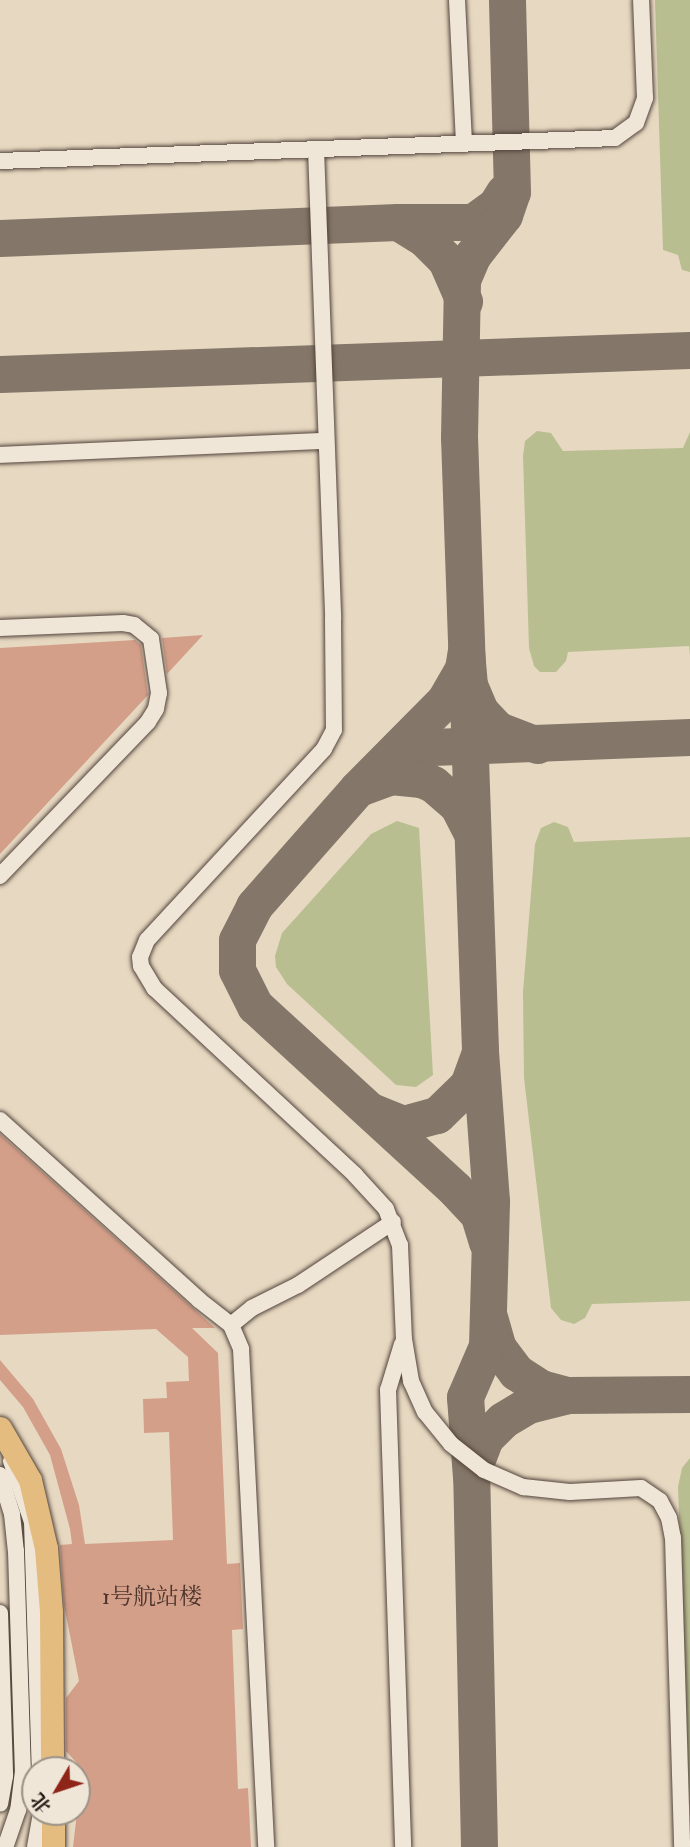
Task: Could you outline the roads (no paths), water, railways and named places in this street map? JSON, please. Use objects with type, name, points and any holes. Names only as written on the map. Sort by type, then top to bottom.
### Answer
[{"type":"highway","points":[[0,1428],[30,1480],[46,1548],[51,1612],[52,1756]]},
{"type":"highway","points":[[53,1826],[53,1847]]},
{"type":"street","points":[[457,0],[464,143]]},
{"type":"street","points":[[0,161],[602,140],[625,132],[642,112],[645,98],[641,0]]},
{"type":"street","points":[[316,149],[324,441],[333,619],[334,730],[324,749],[147,940],[140,957],[145,976],[154,988],[355,1175],[393,1222],[402,1258],[404,1339],[411,1381],[425,1412],[451,1444],[484,1471],[523,1487],[545,1491],[641,1488],[655,1495],[665,1508],[673,1538],[681,1847]]},
{"type":"street","points":[[0,455],[324,441]]},
{"type":"street","points":[[0,628],[123,623],[134,625],[151,639],[159,693],[156,709],[148,722],[0,876]]},
{"type":"street","points":[[0,1119],[199,1300],[231,1325],[241,1349],[266,1847]]},
{"type":"street","points":[[231,1325],[253,1308],[298,1285],[393,1222]]},
{"type":"street","points":[[403,1847],[388,1390],[404,1339]]},
{"type":"street","points":[[0,1444],[10,1458],[32,1522],[40,1756]]},
{"type":"street","points":[[0,1475],[12,1514],[16,1551],[23,1770],[18,1810],[5,1847]]},
{"type":"street","points":[[0,1613],[5,1776],[0,1804]]},
{"type":"street","points":[[35,1847],[39,1826]]}]
